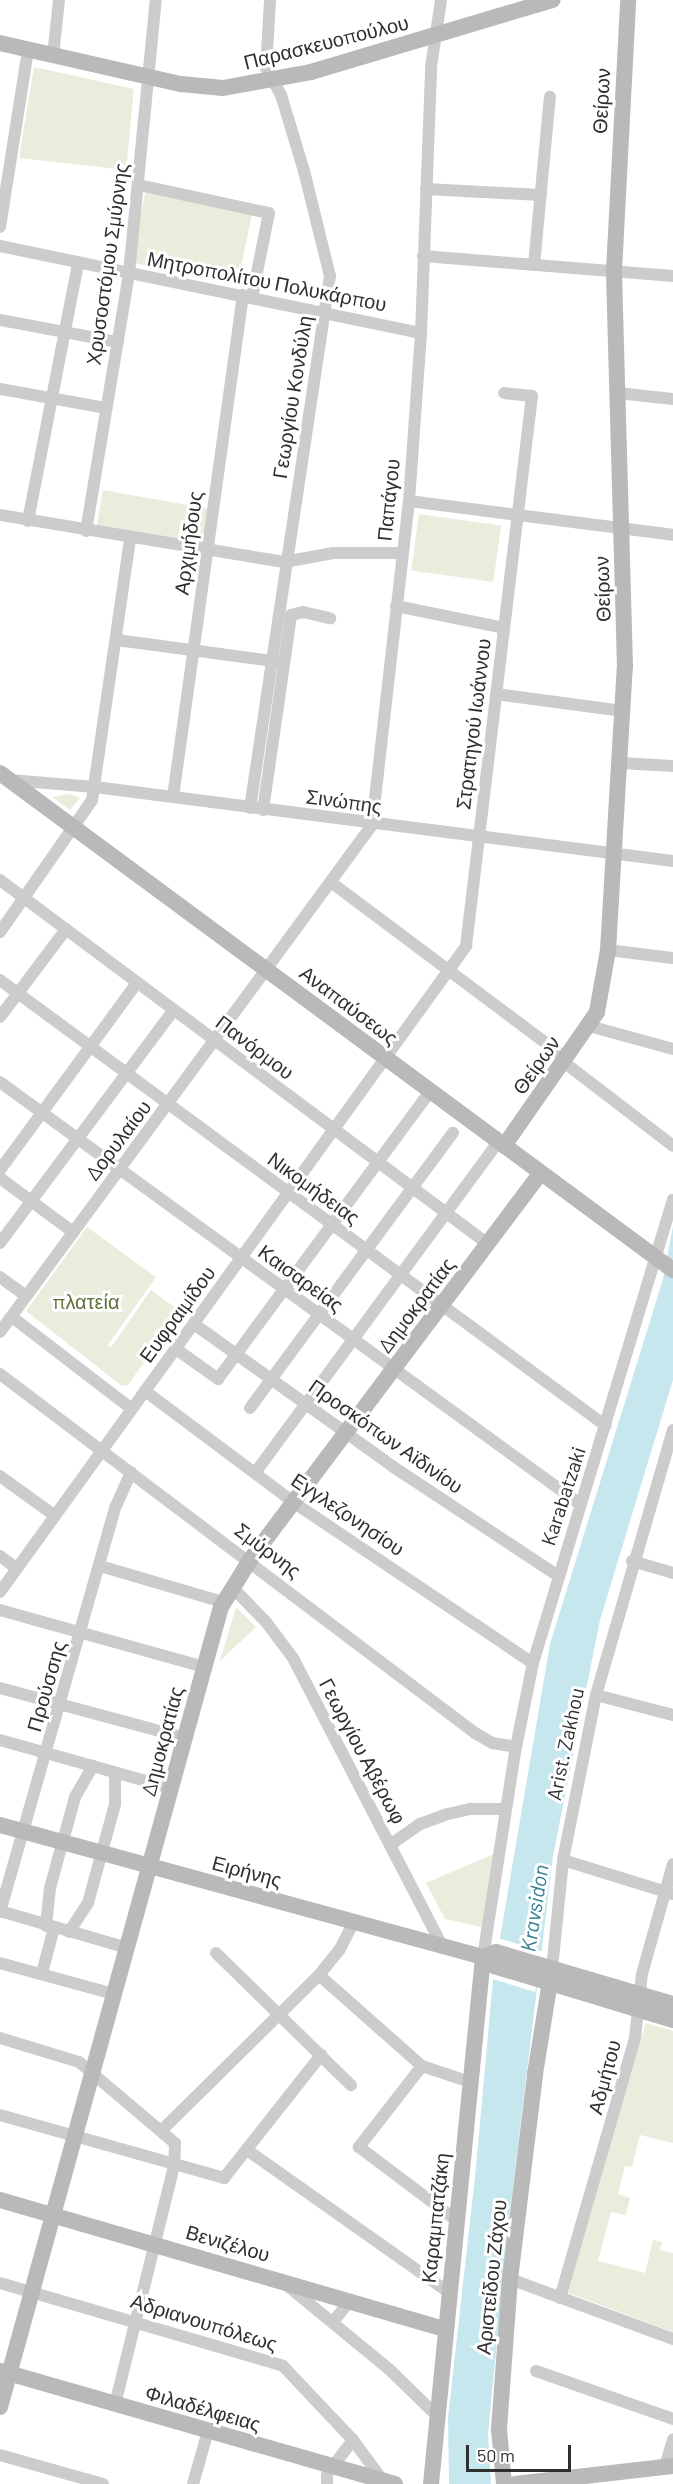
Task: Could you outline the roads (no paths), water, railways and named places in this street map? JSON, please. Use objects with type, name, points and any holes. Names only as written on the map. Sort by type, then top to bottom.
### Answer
[{"type":"street","points":[[53,56],[59,0]]},
{"type":"street","name":"Χρυσοστόμου Σμύρνης","points":[[86,531],[129,273],[156,0]]},
{"type":"street","name":"Γεωργίου Κονδύλη","points":[[263,810],[284,562],[325,312],[328,258],[274,81],[266,66],[270,0]]},
{"type":"street","name":"Παπάγου","points":[[268,971],[372,825],[408,501],[421,333],[435,36],[441,0]]},
{"type":"street","name":"Παρασκευοπούλου","points":[[0,44],[149,77],[218,88],[274,81],[435,36],[527,4],[553,0]]},
{"type":"street","name":"Θείρων","points":[[501,1144],[566,1061],[589,1026],[598,1007],[608,950],[616,854],[623,711],[614,272],[628,0]]},
{"type":"street","points":[[0,227],[28,50]]},
{"type":"street","points":[[534,265],[550,97]]},
{"type":"street","name":"Αρχιμήδους","points":[[139,185],[269,213],[247,296],[207,552],[173,797]]},
{"type":"street","points":[[426,189],[541,195]]},
{"type":"street","name":"Μητροπολίτου Πολυκάρπου","points":[[0,246],[421,333]]},
{"type":"street","points":[[423,256],[673,276]]},
{"type":"street","points":[[28,521],[50,397],[78,263]]},
{"type":"street","points":[[0,320],[118,342]]},
{"type":"street","points":[[0,389],[106,408]]},
{"type":"street","name":"Στρατηγού Ιωάννου","points":[[387,1059],[452,970],[469,938],[532,396],[504,393]]},
{"type":"street","points":[[618,393],[673,399]]},
{"type":"street","points":[[408,501],[673,535]]},
{"type":"street","points":[[0,515],[130,540],[284,562],[333,554],[402,553]]},
{"type":"street","points":[[0,932],[76,829],[90,806],[95,787],[130,540]]},
{"type":"street","points":[[396,606],[504,628]]},
{"type":"street","name":"Γεωργίου Κονδύλη","points":[[250,808],[277,661],[293,613],[330,618]]},
{"type":"street","points":[[117,640],[277,661]]},
{"type":"street","points":[[496,694],[623,711]]},
{"type":"street","points":[[621,763],[673,766]]},
{"type":"street","name":"Σινώπης","points":[[4,776],[372,825],[673,861]]},
{"type":"street","name":"Αναπαύσεως","points":[[4,776],[663,1262]]},
{"type":"street","name":"Πανόρμου","points":[[0,879],[173,1011],[488,1244]]},
{"type":"street","points":[[332,883],[452,970],[673,1146]]},
{"type":"street","points":[[0,1017],[66,929]]},
{"type":"street","points":[[608,950],[673,958]]},
{"type":"street","name":"Δορυλαίου","points":[[0,1332],[268,971]]},
{"type":"street","name":"Νικομήδειας","points":[[0,980],[606,1426]]},
{"type":"street","points":[[0,1170],[137,983]]},
{"type":"street","points":[[0,1243],[173,1011]]},
{"type":"street","points":[[589,1026],[673,1050]]},
{"type":"street","name":"Ευφραιμίδου","points":[[0,1592],[387,1059]]},
{"type":"street","name":"Καισαρείας","points":[[2,1088],[42,1112],[121,1168],[241,1259],[580,1504]]},
{"type":"street","points":[[176,1349],[218,1379],[430,1091]]},
{"type":"street","points":[[250,1408],[453,1133]]},
{"type":"street","points":[[255,1473],[446,1213],[501,1144]]},
{"type":"street","name":"Δημοκρατίας","points":[[0,2407],[5,2372],[32,2292],[184,1738],[228,1595],[250,1560],[296,1504],[541,1173]]},
{"type":"street","points":[[0,1178],[73,1232]]},
{"type":"street","name":"Karabatzaki","points":[[491,1959],[505,1809],[533,1663],[580,1504],[663,1262],[673,1200]]},
{"type":"street","points":[[0,1277],[27,1296]]},
{"type":"street","points":[[12,1317],[132,1409]]},
{"type":"street","name":"Προσκόπων Αϊδινίου","points":[[194,1324],[347,1434],[558,1576]]},
{"type":"street","name":"Σμύρνης","points":[[0,1374],[250,1560],[475,1733],[492,1743],[516,1748]]},
{"type":"street","name":"Εγγλεζονησίου","points":[[145,1391],[296,1504],[533,1663]]},
{"type":"street","name":"Arist. Zakhou","points":[[545,1974],[562,1860],[596,1695],[632,1561],[673,1430]]},
{"type":"street","name":"Προύσσης","points":[[0,1911],[47,1754],[99,1566],[131,1472]]},
{"type":"street","points":[[0,1476],[55,1516]]},
{"type":"street","points":[[0,1556],[17,1569]]},
{"type":"street","points":[[632,1561],[673,1574]]},
{"type":"street","points":[[99,1566],[228,1595]]},
{"type":"street","name":"Γεωργίου Αβέρωφ","points":[[228,1595],[289,1653],[442,1946]]},
{"type":"street","points":[[0,1610],[204,1667]]},
{"type":"street","points":[[0,1688],[184,1738]]},
{"type":"street","points":[[596,1695],[673,1715]]},
{"type":"street","points":[[0,1740],[171,1788]]},
{"type":"street","points":[[42,1973],[63,1842],[75,1797],[93,1766]]},
{"type":"street","points":[[69,1932],[88,1903],[117,1794],[115,1773]]},
{"type":"street","points":[[390,1845],[413,1828],[448,1814],[477,1808],[505,1809]]},
{"type":"street","name":"Ειρήνης","points":[[0,1825],[354,1921],[639,2002]]},
{"type":"street","points":[[562,1860],[669,1893]]},
{"type":"street","name":"Αδμήτου","points":[[560,2298],[635,2038],[639,2002],[669,1893],[673,1864]]},
{"type":"street","points":[[0,1911],[127,1948]]},
{"type":"street","points":[[162,2130],[319,1975],[340,1949],[354,1921]]},
{"type":"street","points":[[216,1953],[351,2085]]},
{"type":"street","name":"Καραμπατζάκη","points":[[431,2484],[435,2414],[470,2082],[491,1959]]},
{"type":"street","points":[[0,1962],[114,1994]]},
{"type":"street","name":"Αριστείδου Ζάχου","points":[[504,2484],[500,2429],[510,2279],[545,1974]]},
{"type":"street","points":[[319,1975],[422,2066],[470,2082]]},
{"type":"street","points":[[639,2002],[673,2004]]},
{"type":"street","points":[[639,2002],[673,2020]]},
{"type":"street","points":[[0,2038],[76,2060],[175,2143],[174,2166],[115,2404]]},
{"type":"street","points":[[0,2115],[174,2166],[224,2178],[321,2055]]},
{"type":"street","points":[[422,2066],[359,2147],[456,2220]]},
{"type":"street","points":[[247,2150],[448,2292]]},
{"type":"street","name":"Βενιζέλου","points":[[0,2200],[280,2279],[444,2330]]},
{"type":"street","points":[[280,2279],[333,2322],[435,2414]]},
{"type":"street","points":[[510,2279],[673,2339]]},
{"type":"street","name":"Αδριανουπόλεως","points":[[0,2283],[284,2366],[353,2440],[389,2483]]},
{"type":"street","points":[[333,2322],[350,2300]]},
{"type":"street","points":[[536,2371],[673,2419]]},
{"type":"street","name":"Φιλαδέλφειας","points":[[5,2372],[389,2483]]},
{"type":"street","points":[[193,2484],[208,2431]]},
{"type":"street","points":[[515,2484],[669,2466],[673,2439]]},
{"type":"street","points":[[327,2484],[331,2467],[353,2440]]},
{"type":"street","points":[[0,2455],[103,2484]]},
{"type":"water","name":"Kravsidon","points":[[673,1226],[673,1380],[600,1620],[553,1856],[508,2228],[488,2434],[491,2484],[449,2484],[448,2418],[476,2167],[493,1979],[550,1644],[663,1279]]},
{"type":"park label","name":"πλατεία","points":[[86,1301]]}]
